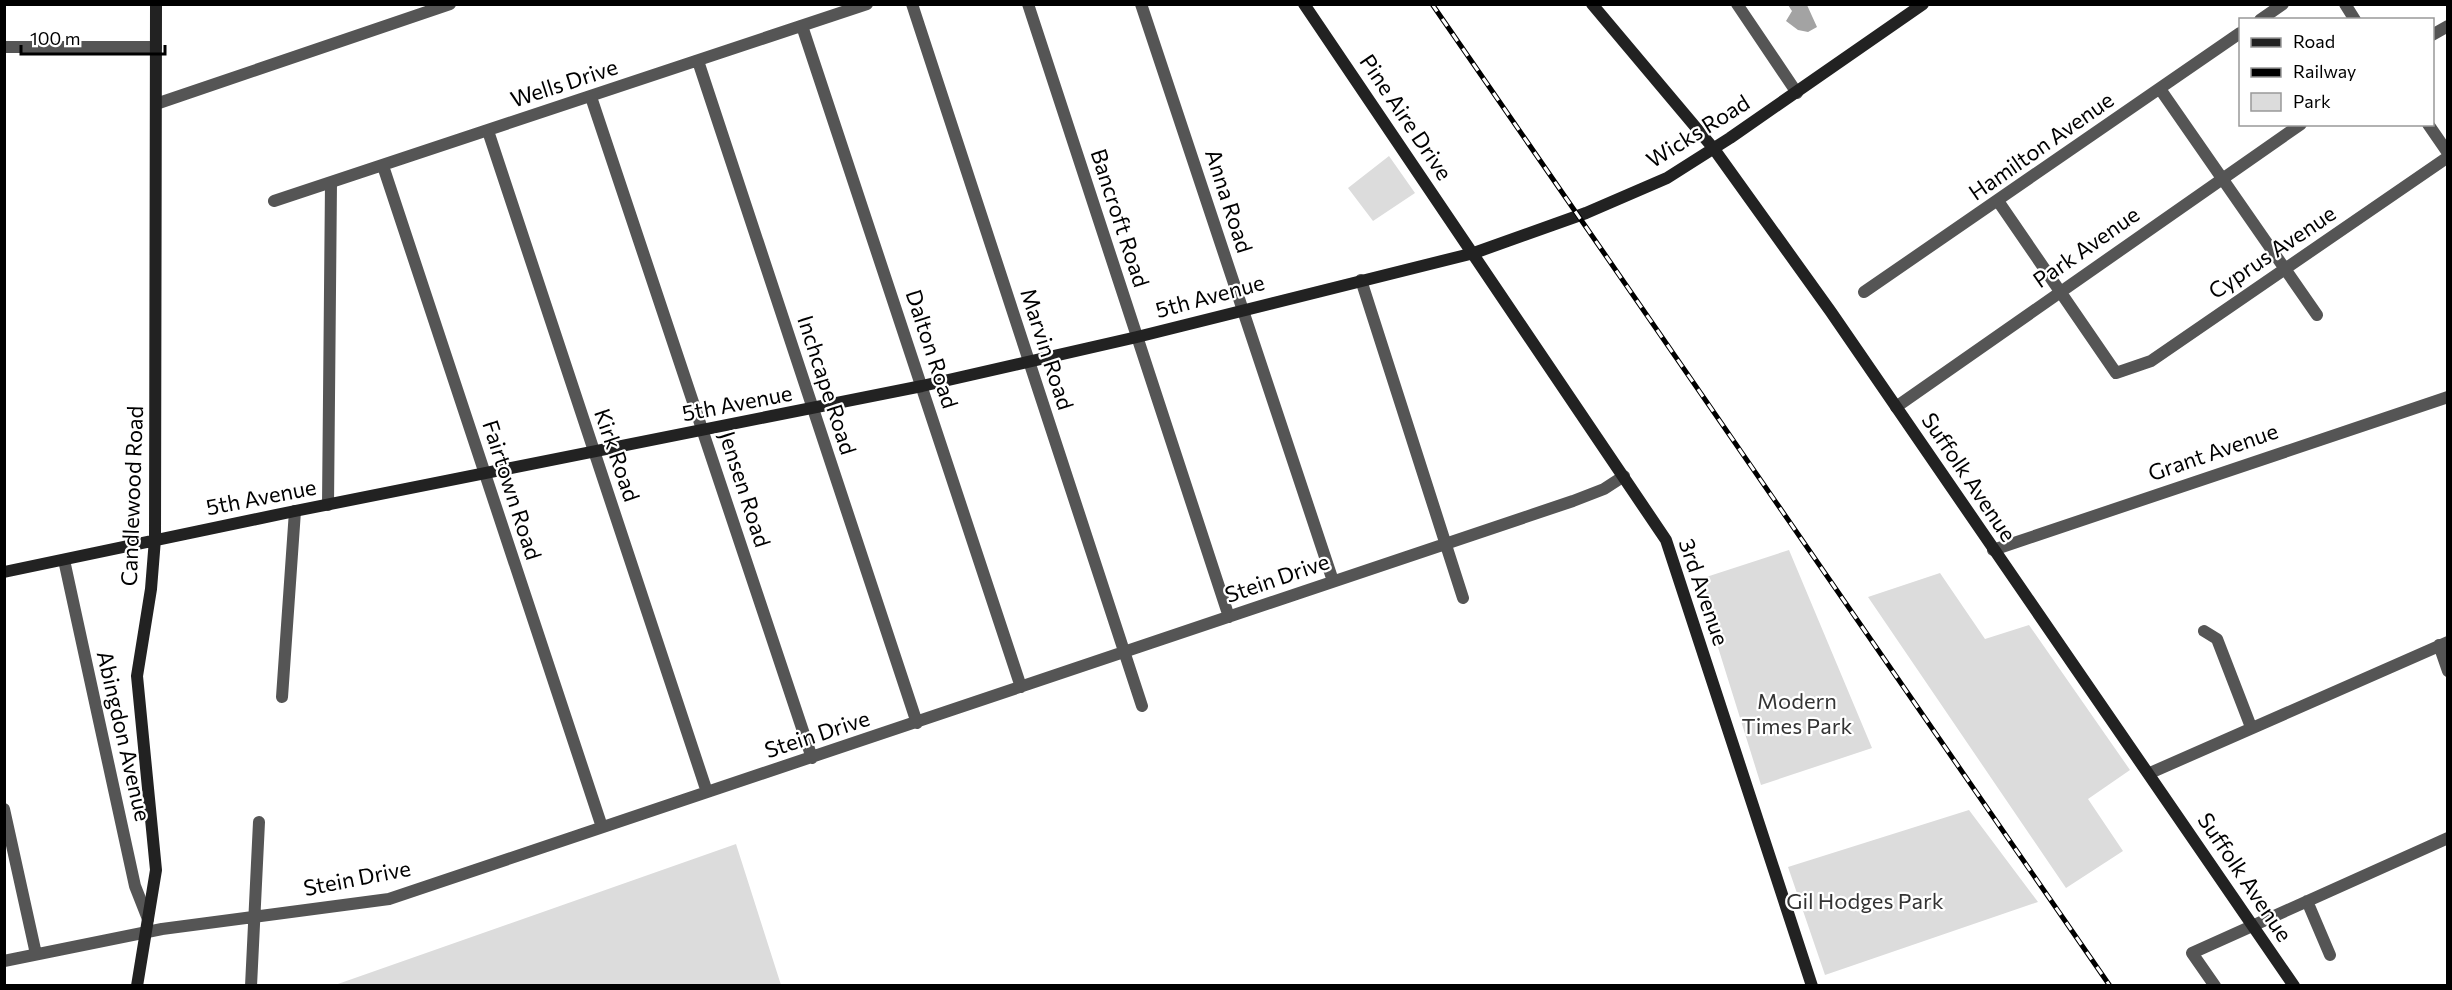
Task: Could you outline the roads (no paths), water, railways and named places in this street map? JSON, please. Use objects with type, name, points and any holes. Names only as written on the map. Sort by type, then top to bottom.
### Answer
[{"type":"main road","name":"Candlewood Road","points":[[137,986],[156,870],[137,676],[151,590],[155,539],[156,4]]},
{"type":"main road","name":"Pine Aire Drive","points":[[1304,4],[1474,253]]},
{"type":"main road","name":"Suffolk Avenue","points":[[1592,4],[1714,149],[1831,312],[2150,773],[2294,986]]},
{"type":"main road","name":"Wicks Road","points":[[1474,253],[1629,196],[1667,178],[1797,93],[1923,4]]},
{"type":"main road","name":"5th Avenue","points":[[4,572],[155,539],[922,386],[1137,337],[1474,253]]},
{"type":"main road","name":"3rd Avenue","points":[[1474,253],[1666,540],[1812,986]]},
{"type":"street","points":[[156,104],[450,4]]},
{"type":"street","name":"Wells Drive","points":[[274,201],[867,4]]},
{"type":"street","name":"Marvin Road","points":[[912,4],[1142,706]]},
{"type":"street","name":"Bancroft Road","points":[[1028,4],[1228,617]]},
{"type":"street","name":"Anna Road","points":[[1141,4],[1334,581]]},
{"type":"street","points":[[1737,4],[1797,93]]},
{"type":"street","points":[[2263,18],[2283,4]]},
{"type":"street","points":[[2345,4],[2354,18]]},
{"type":"street","name":"Dalton Road","points":[[802,26],[1021,687]]},
{"type":"street","points":[[2434,34],[2448,26]]},
{"type":"street","name":"Hamilton Avenue","points":[[1864,292],[2239,34]]},
{"type":"street","points":[[4,47],[156,47]]},
{"type":"street","name":"Inchcape Road","points":[[698,60],[917,723]]},
{"type":"street","points":[[2160,89],[2317,315]]},
{"type":"street","name":"Jensen Road","points":[[591,97],[812,758]]},
{"type":"street","name":"Park Avenue","points":[[1896,407],[2298,126]]},
{"type":"street","points":[[2429,126],[2448,153]]},
{"type":"street","name":"Kirk Road","points":[[488,131],[707,792]]},
{"type":"street","name":"Cyprus Avenue","points":[[2058,292],[2116,373],[2151,361],[2448,157]]},
{"type":"street","name":"Fairtown Road","points":[[383,166],[602,827]]},
{"type":"street","points":[[328,505],[331,183]]},
{"type":"street","points":[[1998,201],[2058,292]]},
{"type":"street","points":[[1361,280],[1463,598]]},
{"type":"street","name":"Grant Avenue","points":[[1993,549],[2448,397]]},
{"type":"street","name":"Stein Drive","points":[[4,961],[145,933],[389,898],[917,723],[1573,501],[1604,489],[1624,476]]},
{"type":"street","points":[[282,697],[295,511]]},
{"type":"street","name":"Abingdon Avenue","points":[[64,560],[135,886],[148,919]]},
{"type":"street","points":[[2204,631],[2217,639],[2251,727]]},
{"type":"street","points":[[2150,773],[2443,644],[2448,671]]},
{"type":"street","points":[[4,809],[36,954]]},
{"type":"street","points":[[252,986],[259,822]]},
{"type":"street","points":[[2215,986],[2192,953],[2448,838]]},
{"type":"street","points":[[2307,901],[2330,955]]},
{"type":"railway","points":[[1432,4],[2110,986]]},
{"type":"park label","name":"Modern Times Park","points":[[1797,714]]},
{"type":"park label","name":"Gil Hodges Park","points":[[1865,901]]}]
